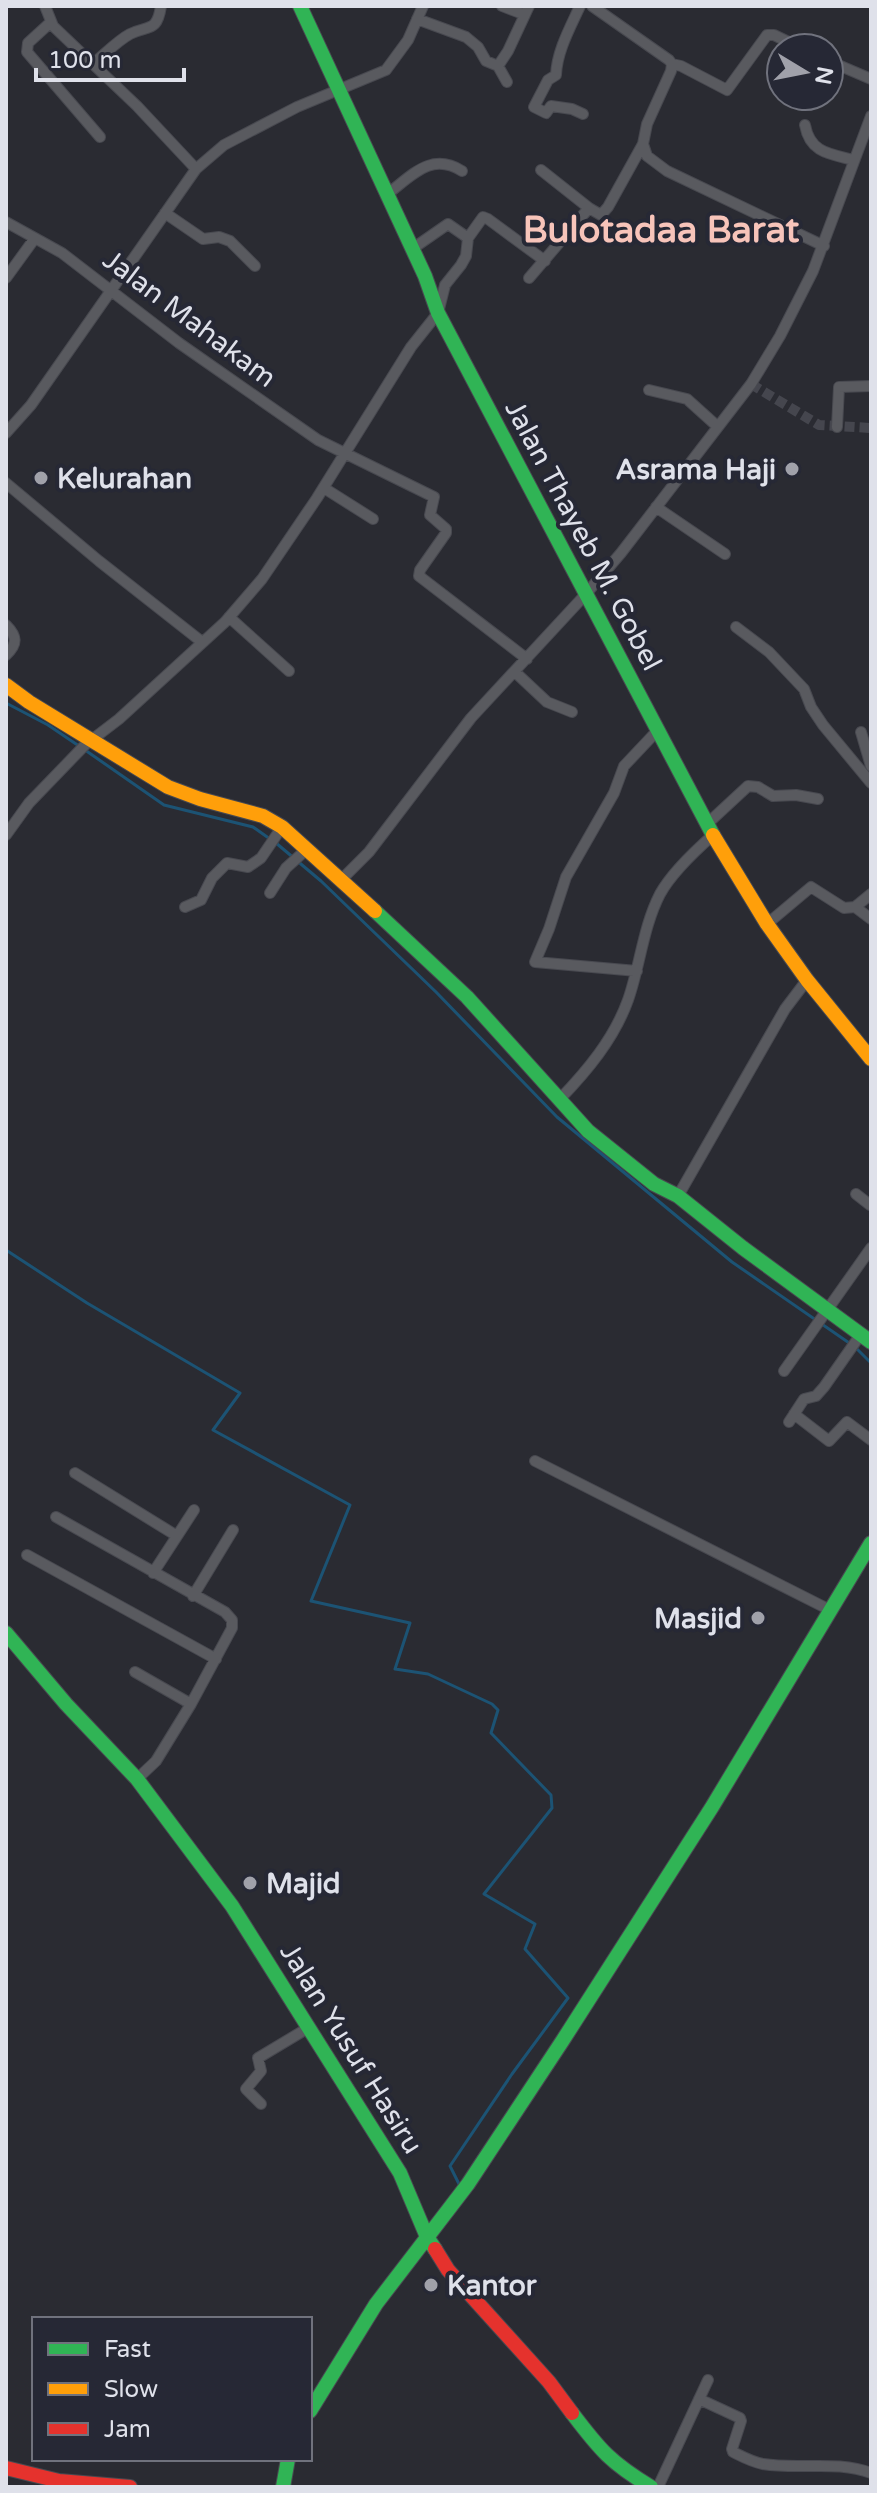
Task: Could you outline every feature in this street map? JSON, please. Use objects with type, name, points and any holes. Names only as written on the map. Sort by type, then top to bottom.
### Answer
[{"type":"street","points":[[45,6],[51,22],[196,169]]},
{"type":"street","points":[[94,63],[131,33],[151,27],[159,18],[161,6]]},
{"type":"street","name":"Jalan Thayeb M. Gobel","points":[[300,6],[412,249],[438,313],[710,830],[767,924],[807,980],[871,1059]]},
{"type":"street","points":[[6,433],[31,405],[196,169],[224,145],[297,107],[386,70],[408,40],[423,6]]},
{"type":"street","points":[[498,66],[526,10],[502,6]]},
{"type":"street","points":[[580,6],[563,43],[556,75],[548,80],[534,107],[546,113],[551,106],[583,114]]},
{"type":"street","points":[[592,6],[672,64],[727,90],[765,38]]},
{"type":"street","points":[[417,19],[466,37],[479,48],[486,61],[498,66],[507,82]]},
{"type":"street","points":[[51,22],[28,43],[27,52],[100,137]]},
{"type":"street","points":[[541,170],[589,208],[598,214],[604,213],[643,144],[647,124],[669,78],[672,64]]},
{"type":"street","points":[[845,68],[871,79]]},
{"type":"street","points":[[341,880],[369,852],[462,728],[585,595],[718,427],[767,359],[824,246],[871,116]]},
{"type":"street","points":[[805,125],[813,146],[854,160]]},
{"type":"street","points":[[643,144],[653,162],[667,171],[824,246]]},
{"type":"street","points":[[386,195],[428,164],[442,163],[462,171]]},
{"type":"street","points":[[529,278],[589,208]]},
{"type":"street","points":[[165,213],[203,239],[219,237],[230,241],[255,266]]},
{"type":"street","points":[[6,835],[29,803],[85,746],[119,719],[229,617],[262,579],[324,488],[411,347],[438,313],[443,289],[466,256],[468,238],[477,222],[484,217],[545,261]]},
{"type":"street","name":"Jalan Mahakam","points":[[6,222],[95,277],[109,292],[273,410],[344,455],[434,497],[430,515],[446,529],[446,533],[419,576],[527,659]]},
{"type":"street","points":[[412,249],[448,224],[468,238]]},
{"type":"street","points":[[6,278],[35,238]]},
{"type":"street","points":[[837,427],[839,387],[871,386]]},
{"type":"street","points":[[649,390],[687,399],[718,427]]},
{"type":"street","points":[[6,483],[202,642]]},
{"type":"street","points":[[324,488],[373,519]]},
{"type":"street","points":[[656,507],[725,554]]},
{"type":"street","points":[[229,617],[289,671]]},
{"type":"street","points":[[6,625],[14,633],[15,639],[13,649],[6,655]]},
{"type":"street","points":[[736,627],[769,652],[804,689],[823,725],[870,774]]},
{"type":"street","points":[[515,672],[547,702],[572,712]]},
{"type":"street","points":[[6,685],[85,746],[168,787],[263,816],[276,837],[341,880],[467,997],[588,1131],[622,1160],[654,1184],[678,1196],[743,1248],[820,1318],[859,1342],[824,1387],[816,1396],[806,1398],[792,1418],[829,1441],[847,1422],[871,1440]]},
{"type":"street","points":[[637,971],[535,962],[566,877],[614,793],[624,766],[657,731]]},
{"type":"street","points":[[861,732],[870,774]]},
{"type":"street","points":[[559,1100],[604,1047],[623,1012],[660,895],[710,830],[748,786],[758,787],[773,796],[796,795],[818,799]]},
{"type":"street","points":[[185,907],[201,900],[212,878],[227,863],[251,866],[276,837]]},
{"type":"street","points":[[270,893],[300,855]]},
{"type":"street","points":[[767,924],[795,904],[811,887],[844,908],[855,907],[871,894]]},
{"type":"street","points":[[855,907],[871,919]]},
{"type":"street","points":[[678,1196],[785,1009],[807,980]]},
{"type":"street","points":[[856,1194],[871,1205]]},
{"type":"street","points":[[784,1371],[871,1248]]},
{"type":"street","points":[[535,1461],[830,1610]]},
{"type":"street","points":[[75,1473],[177,1536]]},
{"type":"street","points":[[153,1573],[194,1510]]},
{"type":"street","points":[[56,1517],[225,1612],[232,1620],[232,1628],[191,1704],[156,1761],[137,1779]]},
{"type":"street","points":[[193,1596],[233,1530]]},
{"type":"street","points":[[312,2408],[364,2322],[468,2184],[563,2040],[712,1807],[871,1543]]},
{"type":"street","points":[[27,1555],[216,1659]]},
{"type":"street","name":"Jalan Yusuf Hasiru","points":[[6,1633],[59,1696],[137,1779],[232,1906],[400,2173],[427,2237],[448,2270],[549,2382],[599,2449],[618,2467],[651,2487]]},
{"type":"street","points":[[135,1672],[191,1704]]},
{"type":"street","points":[[261,2104],[246,2087],[261,2071],[258,2058],[308,2028]]},
{"type":"street","points":[[658,2487],[708,2380]]},
{"type":"street","points":[[699,2399],[740,2418],[732,2449],[751,2460],[797,2467],[847,2467],[871,2473]]},
{"type":"street","points":[[283,2487],[288,2461]]},
{"type":"street","points":[[6,2468],[58,2484],[130,2487]]},
{"type":"waterway","points":[[6,703],[79,746]]},
{"type":"waterway","points":[[85,750],[164,805],[253,827],[270,839]]},
{"type":"waterway","points":[[276,843],[321,881],[436,992],[557,1117],[732,1262],[855,1347],[871,1363]]},
{"type":"waterway","points":[[6,1250],[87,1303],[240,1393],[213,1430],[350,1505],[311,1601],[410,1623],[395,1669],[428,1674],[492,1704],[498,1710],[491,1733],[551,1795],[552,1808],[484,1894],[535,1924],[525,1949],[568,1998],[450,2166],[460,2186]]},
{"type":"tunnel","points":[[751,384],[819,425],[871,428]]},
{"type":"traffic: fast","points":[[300,6],[425,276],[438,313],[713,835]]},
{"type":"traffic: fast","points":[[375,911],[467,997],[588,1131],[654,1184],[678,1196],[871,1342]]},
{"type":"traffic: fast","points":[[312,2408],[376,2304],[468,2184],[563,2040],[712,1807],[871,1543]]},
{"type":"traffic: fast","points":[[6,1633],[66,1704],[137,1779],[232,1906],[400,2173],[435,2249]]},
{"type":"traffic: fast","points":[[572,2413],[607,2455],[651,2487]]},
{"type":"traffic: fast","points":[[283,2487],[288,2461]]},
{"type":"traffic: slow","points":[[6,685],[168,787],[263,816],[282,827],[375,911]]},
{"type":"traffic: slow","points":[[713,835],[767,924],[807,980],[871,1059]]},
{"type":"traffic: jam","points":[[435,2249],[448,2270],[549,2382],[572,2413]]},
{"type":"traffic: jam","points":[[6,2468],[59,2481],[130,2487]]},
{"type":"place","name":"Asrama Haji","points":[[792,469]]},
{"type":"place","name":"Kelurahan","points":[[41,478]]},
{"type":"place","name":"Masjid","points":[[758,1618]]},
{"type":"place","name":"Majid","points":[[250,1883]]},
{"type":"place","name":"Kantor","points":[[431,2285]]},
{"type":"district","name":"Bulotadaa Barat","points":[[661,229]]}]
